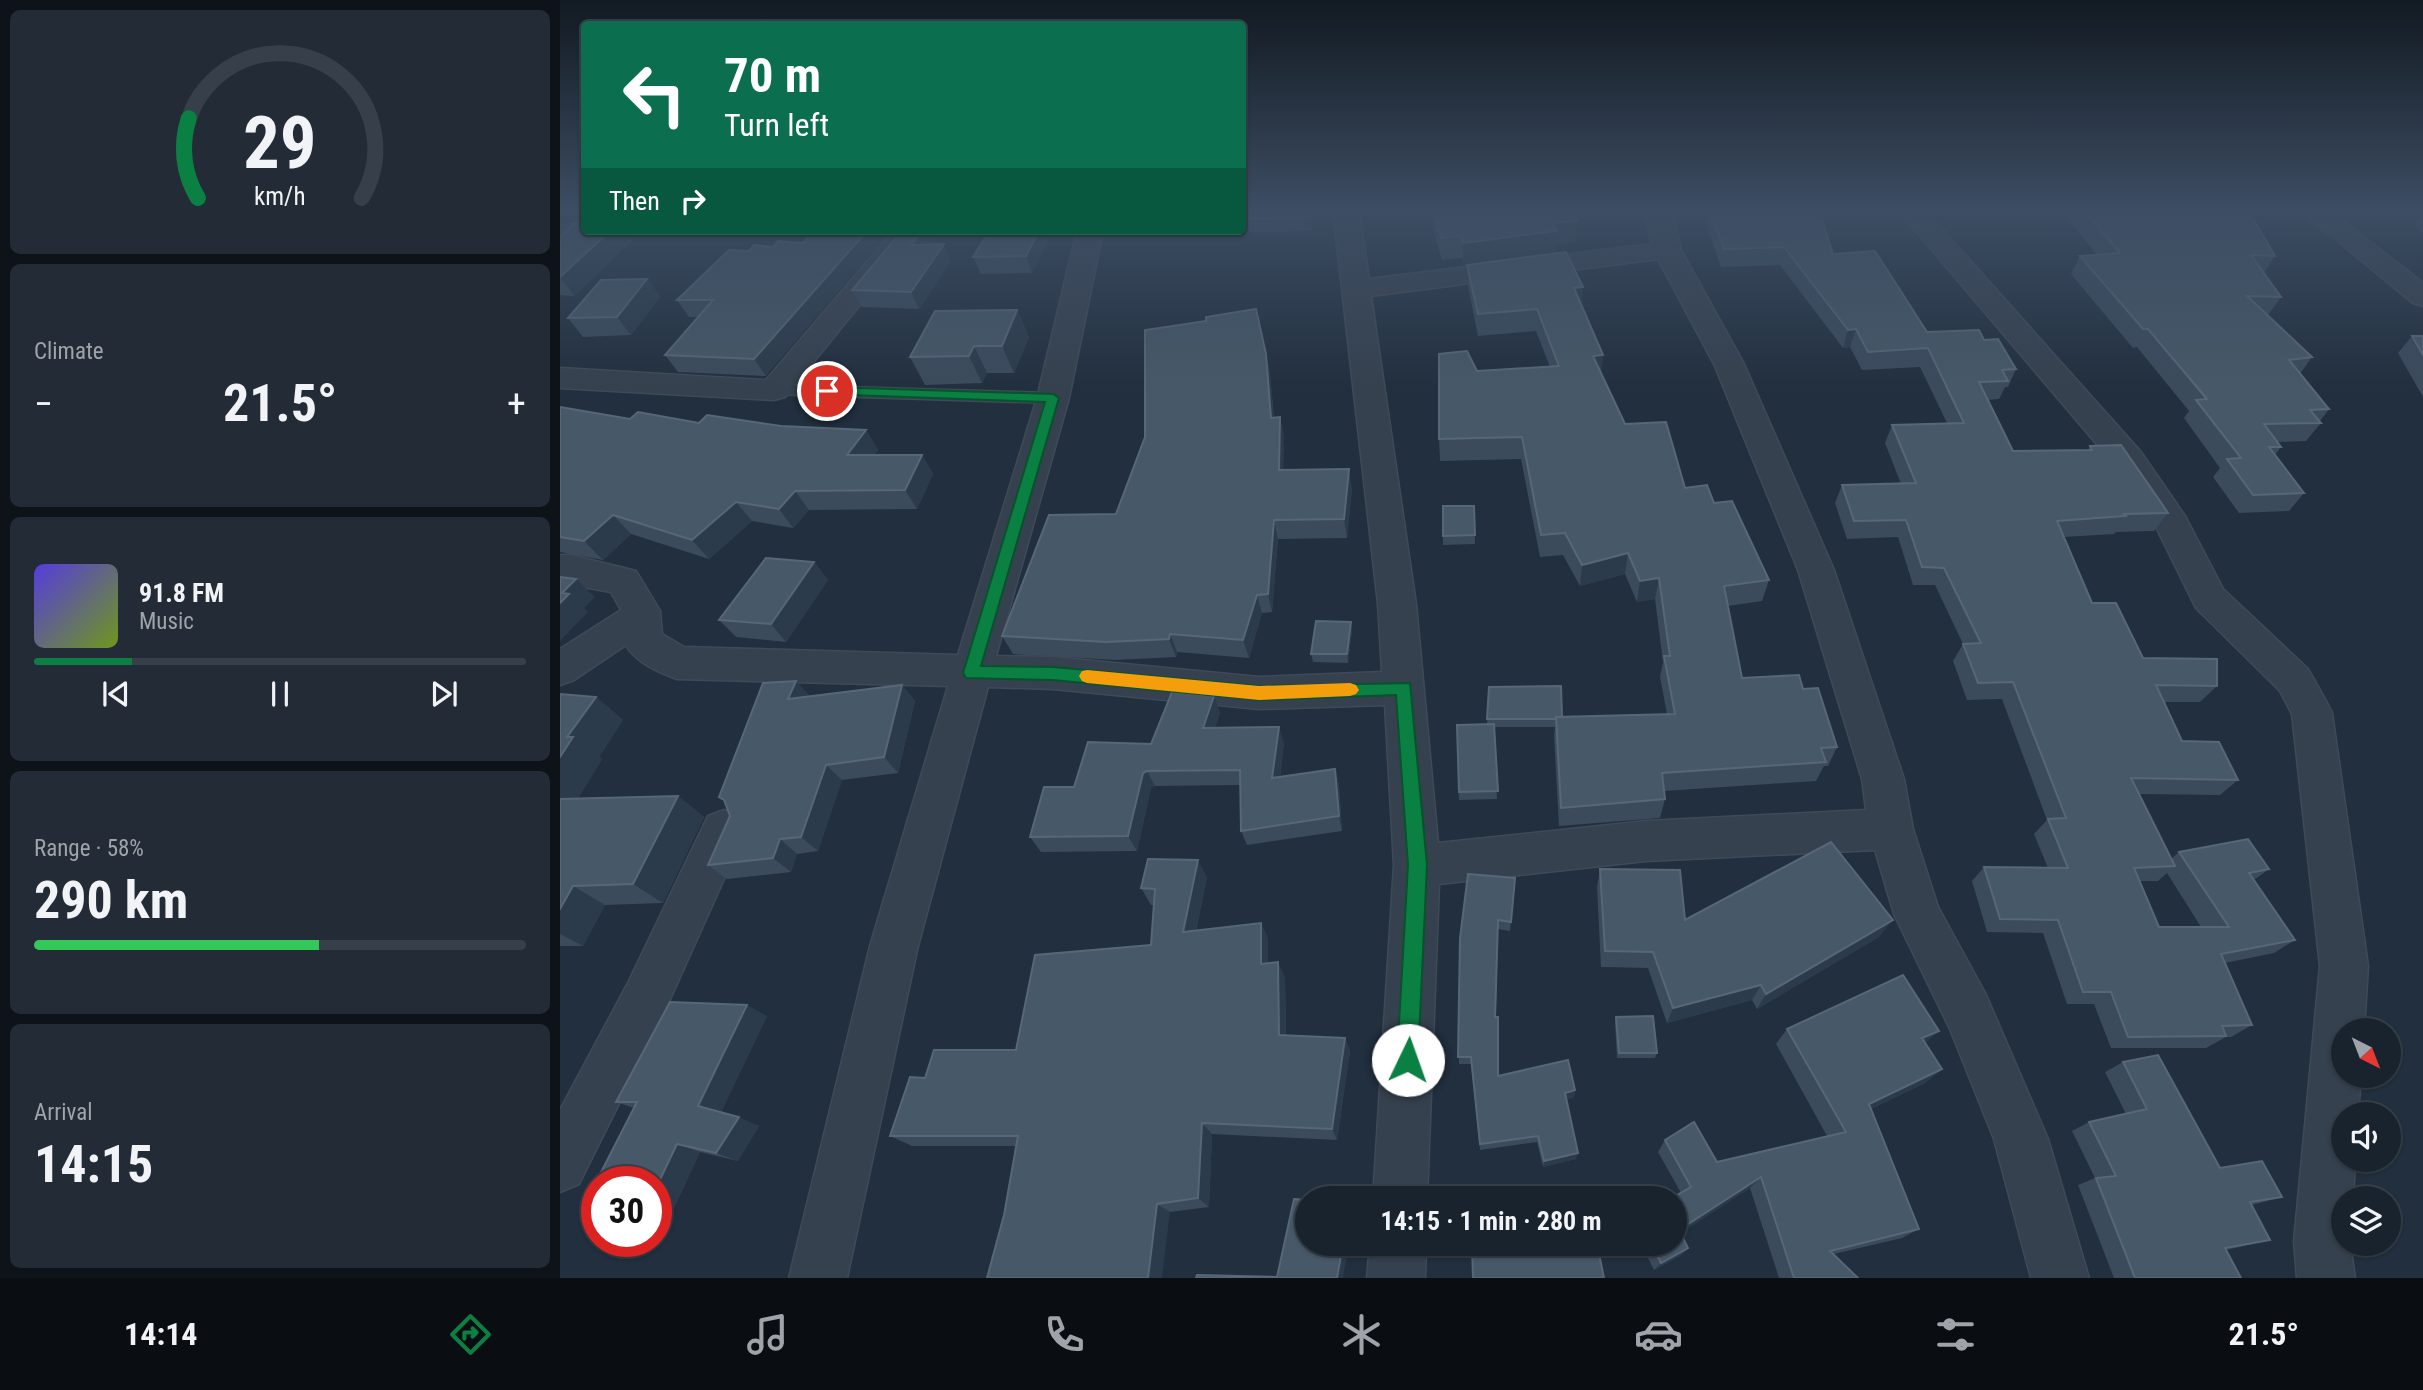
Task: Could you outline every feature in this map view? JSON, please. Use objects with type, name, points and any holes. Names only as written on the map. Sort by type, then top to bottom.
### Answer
[{"type":"street","points":[[560,378],[775,390],[875,270]]},
{"type":"street","points":[[818,1278],[894,946],[971,673],[1053,398],[1081,270]]},
{"type":"street","points":[[1355,270],[1397,604],[1418,865],[1401,1186]]},
{"type":"street","points":[[1358,289],[1511,270]]},
{"type":"street","points":[[1678,270],[1729,364],[1816,570],[1883,779],[1891,830],[1917,914],[1968,1013],[2021,1139],[2060,1278]]},
{"type":"street","points":[[1963,270],[2129,460],[2173,525],[2209,598],[2294,680],[2312,713],[2344,966],[2322,1242],[2326,1278]]},
{"type":"street","points":[[2393,270],[2423,297]]},
{"type":"street","points":[[560,569],[623,581],[641,611],[644,642],[677,663],[971,673],[1053,673],[1259,693],[1404,688]]},
{"type":"street","points":[[560,669],[641,616]]},
{"type":"street","points":[[560,1165],[646,998],[724,830]]},
{"type":"street","points":[[1418,865],[1496,859],[1646,841],[1891,830]]},
{"type":"street","points":[[1396,1278],[1397,1256]]},
{"type":"lane","points":[[775,390],[1053,398]]},
{"type":"building","points":[[709,270],[833,270],[754,359],[665,355],[713,300],[677,300]]},
{"type":"building","points":[[869,270],[926,270],[911,292],[852,290]]},
{"type":"building","points":[[1468,270],[1575,270],[1583,287],[1574,288],[1603,355],[1593,356],[1625,424],[1666,422],[1685,488],[1707,485],[1714,503],[1732,501],[1769,580],[1724,586],[1742,678],[1799,675],[1803,689],[1818,688],[1837,747],[1821,748],[1826,762],[1662,773],[1665,799],[1561,808],[1556,717],[1675,714],[1664,656],[1670,656],[1659,578],[1640,581],[1628,553],[1582,565],[1565,533],[1541,535],[1522,437],[1439,439],[1439,354],[1467,351],[1477,371],[1559,366],[1537,309],[1478,314]]},
{"type":"building","points":[[1801,270],[1887,270],[1927,332],[1979,330],[1984,340],[1998,339],[2016,369],[2002,370],[2008,381],[1979,382],[2013,451],[2092,450],[2090,446],[2121,445],[2168,513],[2124,514],[2126,516],[2057,521],[2092,603],[2116,603],[2143,658],[2217,659],[2217,686],[2156,685],[2182,741],[2219,742],[2238,780],[2131,778],[2175,866],[2134,868],[2159,927],[2229,927],[2179,852],[2248,839],[2269,869],[2249,873],[2295,940],[2221,954],[2252,1025],[2222,1026],[2226,1036],[2128,1037],[2111,992],[2083,992],[2058,920],[2000,919],[1984,867],[2068,868],[2048,819],[2066,818],[2013,682],[1978,683],[1963,644],[1981,643],[1944,568],[1922,567],[1906,520],[1854,521],[1842,485],[1916,483],[1892,425],[1964,423],[1928,348],[1868,352],[1856,329],[1848,330]]},
{"type":"building","points":[[2092,270],[2261,270],[2281,297],[2247,296],[2312,357],[2289,360],[2329,409],[2310,410],[2321,423],[2264,424],[2281,447],[2269,447],[2304,493],[2253,495],[2227,459],[2241,458],[2196,400],[2207,399],[2148,329],[2143,329]]},
{"type":"building","points":[[647,279],[617,317],[568,318],[601,280]]},
{"type":"building","points":[[1256,309],[1266,354],[1271,418],[1280,417],[1279,470],[1349,469],[1344,519],[1274,520],[1268,594],[1257,595],[1243,640],[1170,634],[1169,639],[1106,642],[1002,636],[1049,515],[1116,514],[1145,437],[1145,330],[1206,321],[1206,317]]},
{"type":"building","points":[[1017,310],[1002,346],[974,346],[969,356],[910,357],[935,311]]},
{"type":"building","points":[[2412,336],[2423,336],[2423,355]]},
{"type":"building","points":[[560,407],[630,419],[638,412],[699,423],[707,415],[781,426],[866,430],[847,455],[922,455],[905,490],[795,491],[779,509],[736,502],[692,540],[613,515],[584,541],[560,537]]},
{"type":"building","points":[[1443,506],[1474,506],[1475,535],[1443,536]]},
{"type":"building","points":[[766,558],[814,562],[771,624],[719,620]]},
{"type":"building","points":[[560,577],[576,579],[562,593],[569,594],[560,603]]},
{"type":"building","points":[[1316,621],[1351,622],[1347,654],[1311,654]]},
{"type":"building","points":[[796,681],[788,699],[902,685],[884,757],[826,765],[801,837],[780,839],[773,858],[708,865],[730,816],[724,800],[719,797],[763,683]]},
{"type":"building","points":[[1561,686],[1562,717],[1487,719],[1489,687]]},
{"type":"building","points":[[1172,692],[1214,696],[1203,728],[1279,727],[1272,778],[1335,769],[1339,816],[1241,831],[1240,770],[1147,771],[1143,773],[1128,836],[1030,837],[1044,787],[1074,787],[1088,742],[1151,744]]},
{"type":"building","points":[[560,694],[596,697],[567,737],[573,737],[560,757]]},
{"type":"building","points":[[1494,724],[1498,791],[1459,792],[1457,725]]},
{"type":"building","points":[[678,796],[633,884],[573,886],[560,909],[560,799]]},
{"type":"building","points":[[1831,842],[1893,920],[1766,994],[1761,985],[1673,1008],[1653,952],[1605,951],[1600,869],[1680,870],[1685,920]]},
{"type":"building","points":[[1148,859],[1198,860],[1183,932],[1261,923],[1261,964],[1278,962],[1279,1035],[1345,1038],[1332,1129],[1202,1123],[1198,1198],[1157,1204],[1148,1278],[987,1278],[1004,1215],[1018,1136],[890,1136],[910,1077],[925,1078],[934,1050],[1016,1050],[1035,955],[1151,945],[1155,889],[1141,888]]},
{"type":"building","points":[[1468,874],[1515,878],[1511,922],[1498,920],[1495,1017],[1498,1017],[1498,1076],[1568,1060],[1575,1090],[1565,1093],[1578,1153],[1544,1161],[1538,1136],[1480,1144],[1471,1057],[1458,1057],[1460,938]]},
{"type":"building","points":[[1903,975],[1939,1031],[1922,1038],[1942,1069],[1869,1104],[1919,1229],[1830,1251],[1858,1278],[1794,1278],[1761,1177],[1687,1225],[1687,1189],[1691,1187],[1665,1140],[1694,1122],[1717,1162],[1846,1132],[1787,1029]]},
{"type":"building","points":[[670,1002],[747,1005],[698,1106],[739,1117],[716,1153],[677,1144],[666,1166],[604,1166],[637,1102],[616,1102]]},
{"type":"building","points":[[1653,1016],[1657,1053],[1619,1053],[1616,1017]]},
{"type":"building","points":[[2158,1055],[2220,1168],[2262,1161],[2282,1197],[2250,1202],[2270,1240],[2225,1248],[2241,1278],[2135,1278],[2096,1178],[2116,1176],[2089,1122],[2147,1109],[2123,1062]]},
{"type":"building","points":[[1295,1199],[1295,1256],[1341,1256],[1337,1278],[1196,1278],[1197,1275],[1277,1277]]},
{"type":"building","points":[[1472,1256],[1599,1256],[1604,1278],[1473,1278]]},
{"type":"building","points":[[1658,1256],[1674,1256],[1661,1263]]},
{"type":"slow traffic","points":[[1087,676],[1259,693],[1350,690]]},
{"type":"route","points":[[827,391],[1053,398],[971,673],[1053,673],[1259,693],[1404,688],[1418,865],[1408,1060]]}]
